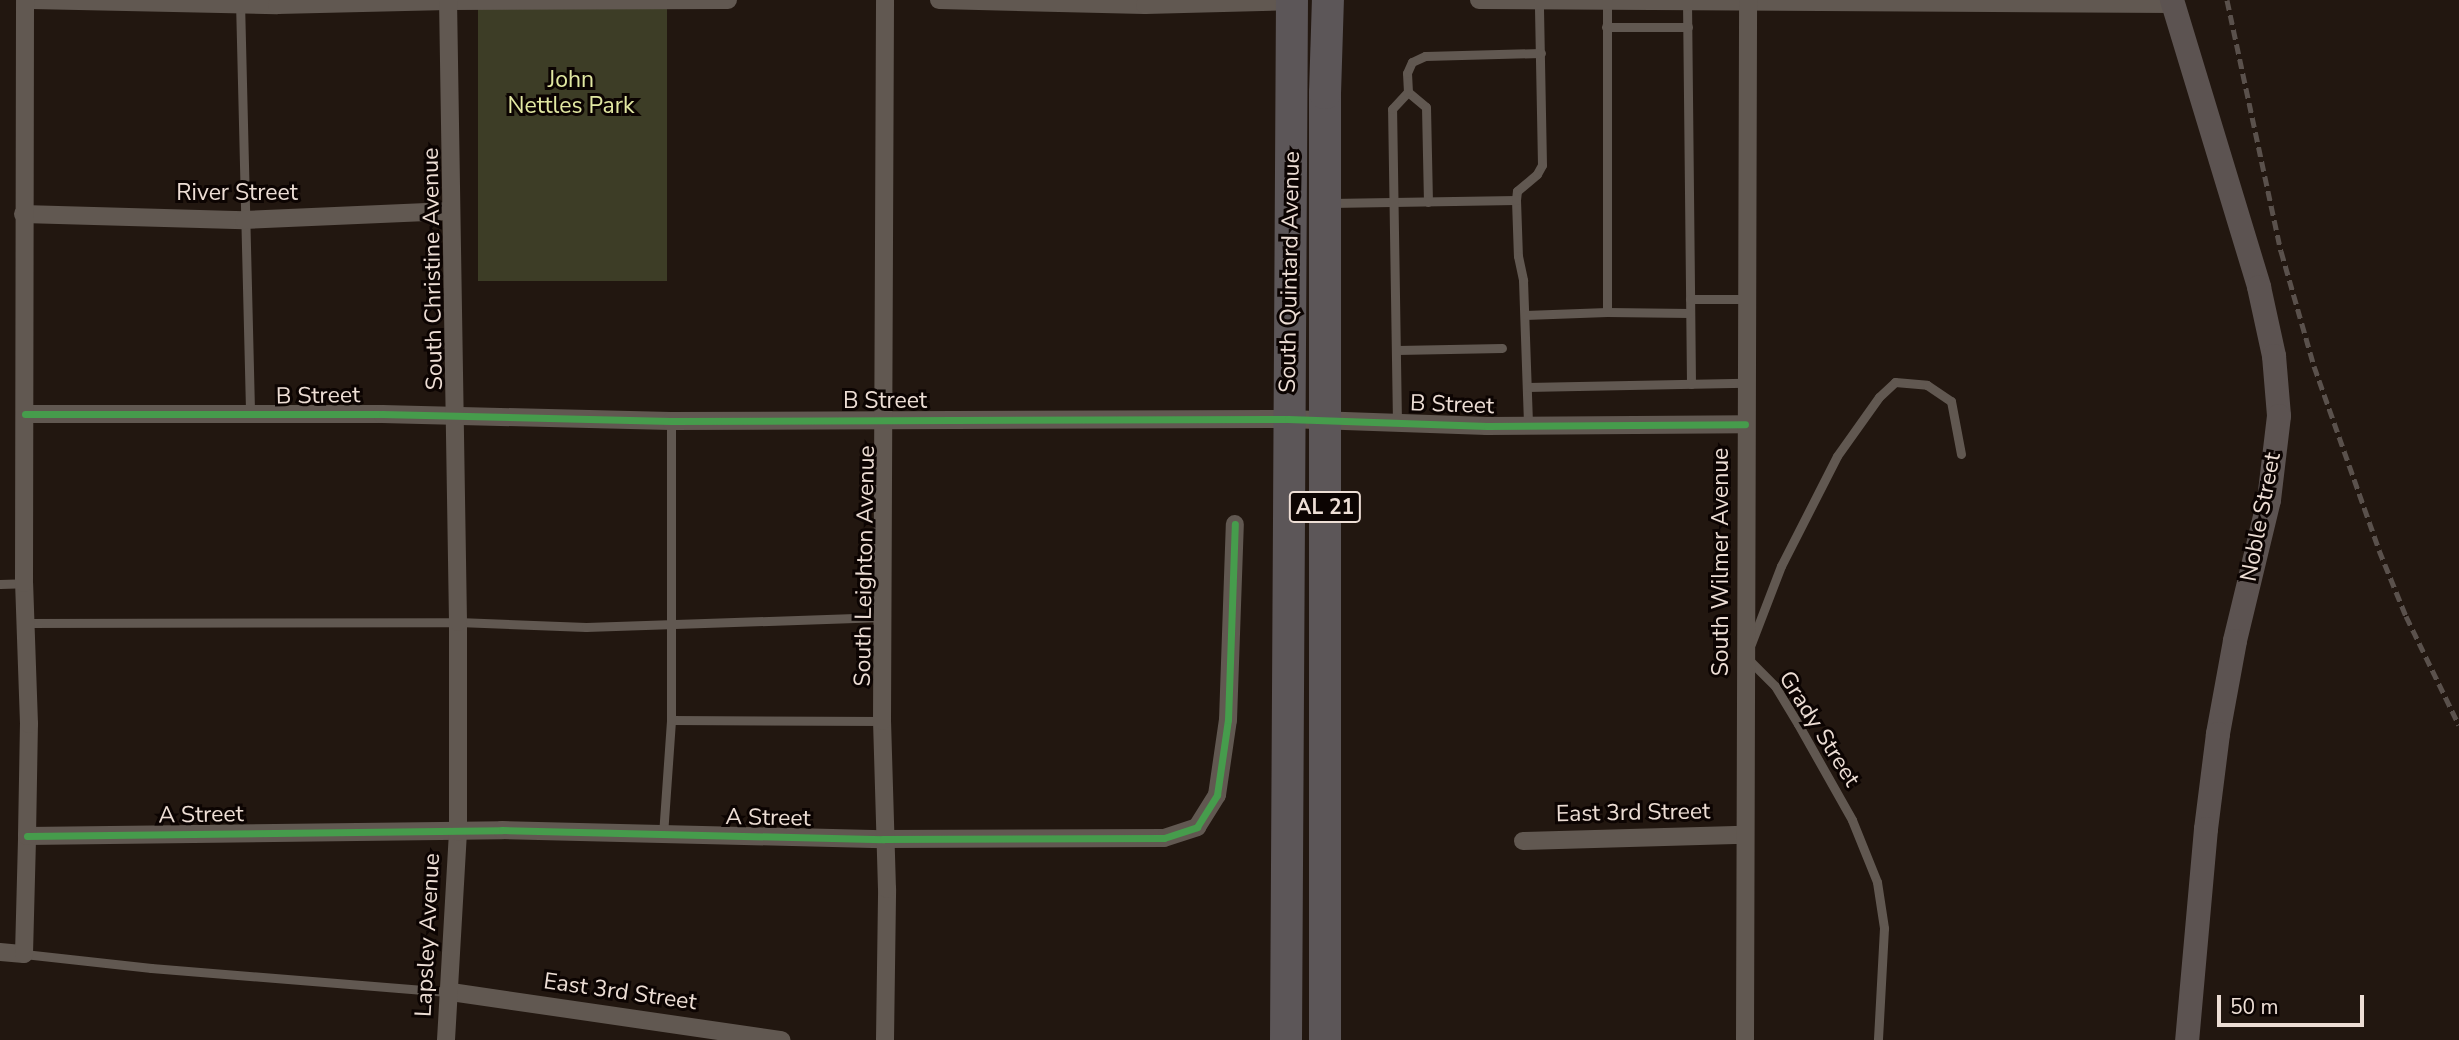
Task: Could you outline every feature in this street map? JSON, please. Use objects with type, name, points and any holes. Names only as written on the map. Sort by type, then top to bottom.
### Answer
[{"type":"highway","name":"South Quintard Avenue","points":[[1325,1040],[1325,203],[1328,0]]},
{"type":"highway","name":"South Quintard Avenue","points":[[1286,1040],[1289,419],[1295,1]]},
{"type":"main road","name":"Noble Street","points":[[2172,2],[2259,287],[2274,356],[2279,416],[2269,500],[2235,641],[2218,734],[2206,829],[2187,1040]]},
{"type":"street","points":[[0,952],[24,954],[27,836],[23,214],[28,0],[728,0]]},
{"type":"street","name":"South Christine Avenue","points":[[448,0],[458,622],[458,832]]},
{"type":"street","name":"South Leighton Avenue","points":[[885,1040],[887,889],[883,839],[882,721],[886,420],[886,0]]},
{"type":"street","points":[[939,0],[1145,5],[1295,1]]},
{"type":"street","points":[[1479,0],[2172,2]]},
{"type":"street","name":"South Wilmer Avenue","points":[[1745,1040],[1748,0]]},
{"type":"street","name":"River Street","points":[[23,214],[244,220],[450,211]]},
{"type":"street","name":"B Street","points":[[25,414],[454,415],[671,421],[1289,419],[1528,426],[1745,424]]},
{"type":"street","name":"A Street","points":[[27,836],[458,832],[883,839],[1164,838],[1198,827],[1217,795],[1228,720],[1235,524]]},
{"type":"street","name":"Lapsley Avenue","points":[[446,1040],[451,992],[458,832]]},
{"type":"street","name":"East 3rd Street","points":[[1523,841],[1744,835]]},
{"type":"street","name":"East 3rd Street","points":[[451,992],[782,1040]]},
{"type":"lane","points":[[1607,1],[1607,312]]},
{"type":"lane","points":[[1688,1],[1691,384]]},
{"type":"lane","points":[[240,2],[250,416]]},
{"type":"lane","points":[[1528,426],[1525,315],[1516,200],[1517,191],[1537,174],[1542,165],[1539,2]]},
{"type":"lane","points":[[1606,27],[1688,27]]},
{"type":"lane","points":[[1397,423],[1392,109],[1408,92],[1407,73],[1412,62],[1425,56],[1541,53]]},
{"type":"lane","points":[[1408,92],[1426,107],[1428,202]]},
{"type":"lane","points":[[1325,203],[1516,200]]},
{"type":"lane","points":[[1690,299],[1746,299]]},
{"type":"lane","points":[[1525,315],[1690,313]]},
{"type":"lane","points":[[1397,350],[1502,348]]},
{"type":"lane","points":[[1745,657],[1781,566],[1837,456],[1880,397],[1895,382],[1927,385],[1951,401],[1961,454]]},
{"type":"lane","points":[[1527,387],[1745,383]]},
{"type":"lane","points":[[663,835],[671,720],[673,625],[671,421]]},
{"type":"lane","points":[[0,584],[24,583]]},
{"type":"lane","points":[[25,623],[458,622],[586,627],[884,617]]},
{"type":"lane","name":"Grady Street","points":[[1745,657],[1774,686],[1798,724],[1852,820],[1877,882],[1884,928],[1878,1040]]},
{"type":"lane","points":[[671,720],[882,721]]},
{"type":"lane","points":[[24,954],[151,968],[451,992]]},
{"type":"green space","name":"John Nettles Park","points":[[478,0],[667,0],[667,281],[478,281]]},
{"type":"railway","points":[[2227,0],[2281,251],[2314,366],[2379,550],[2406,616],[2459,725]]},
{"type":"cycle path","points":[[25,414],[382,414],[671,421],[1288,419],[1487,426],[1745,424]]},
{"type":"cycle path","points":[[27,836],[502,830],[883,839],[1164,838],[1197,827],[1217,795],[1228,720],[1235,524]]}]
